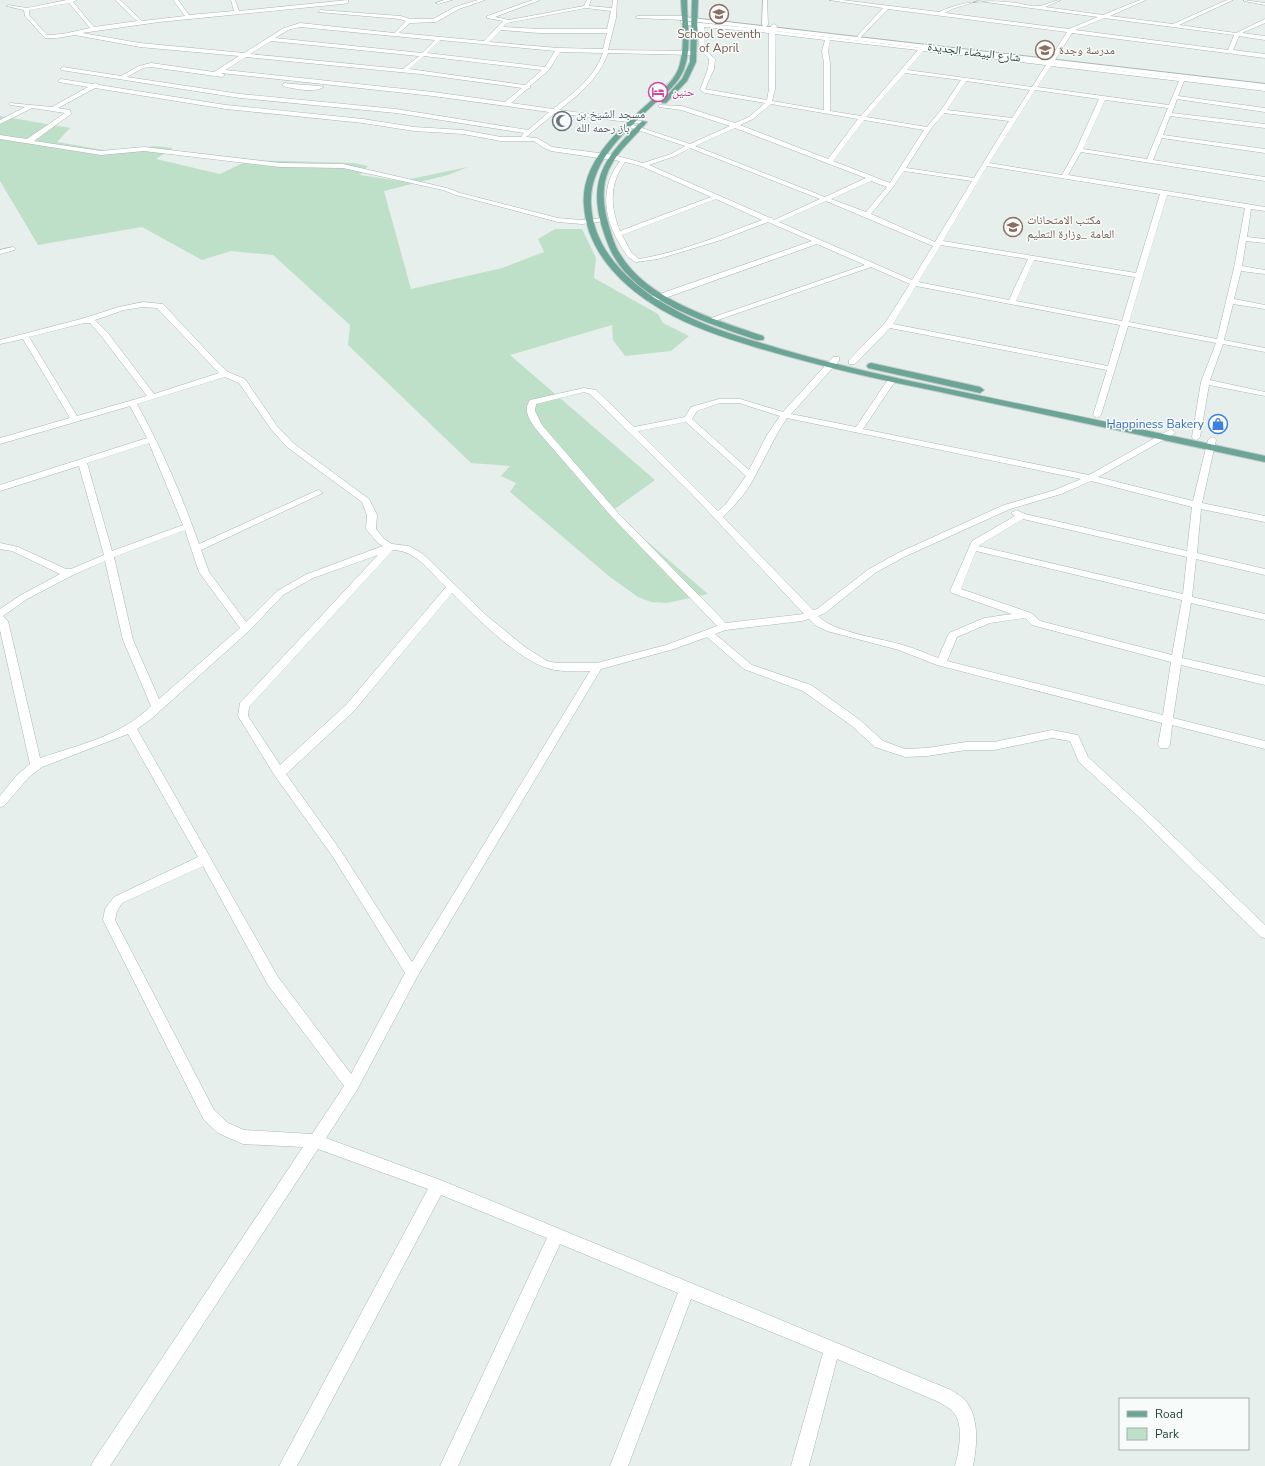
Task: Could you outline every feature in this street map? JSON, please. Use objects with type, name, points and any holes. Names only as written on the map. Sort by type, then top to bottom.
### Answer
[{"type":"main road","points":[[684,0],[684,52],[681,71],[675,80],[635,125],[603,155],[592,173],[587,192],[587,211],[590,222],[606,258],[613,268],[636,289],[651,300],[686,319],[728,336],[833,362],[852,362],[1097,415],[1166,434],[1196,436],[1211,443],[1265,459]]},
{"type":"main road","points":[[695,0],[694,53],[691,71],[685,80],[661,106],[635,125],[603,174],[598,192],[599,206],[603,220],[618,256],[625,266],[647,286],[662,296],[709,320],[833,362],[892,380],[1211,443],[1265,451]]},
{"type":"main road","points":[[596,238],[609,237]]},
{"type":"main road","points":[[613,268],[625,266]]},
{"type":"street","points":[[21,0],[8,6],[27,9],[72,0],[93,30]]},
{"type":"street","points":[[117,0],[142,23]]},
{"type":"street","points":[[175,0],[188,17]]},
{"type":"street","points":[[233,0],[237,12]]},
{"type":"street","points":[[298,8],[342,3],[346,2],[346,0]]},
{"type":"street","points":[[438,3],[450,0]]},
{"type":"street","points":[[27,9],[27,14],[45,36],[56,37],[73,33],[142,23],[283,7],[409,20],[434,21],[457,8],[483,0]]},
{"type":"street","points":[[505,22],[507,20],[490,17],[538,0]]},
{"type":"street","points":[[586,7],[589,0]]},
{"type":"street","points":[[522,138],[573,97],[589,82],[604,62],[605,49],[610,31],[615,0]]},
{"type":"street","points":[[764,25],[766,0]]},
{"type":"street","points":[[831,0],[1265,56]]},
{"type":"street","points":[[940,14],[950,8],[972,0]]},
{"type":"street","points":[[980,0],[1265,38]]},
{"type":"street","points":[[1038,8],[1059,0]]},
{"type":"street","points":[[852,362],[888,324],[915,284],[937,243],[1012,120],[1071,30],[1144,0]]},
{"type":"street","points":[[1173,26],[1230,0]]},
{"type":"street","points":[[1246,0],[1265,4]]},
{"type":"street","points":[[485,43],[505,22],[553,15],[586,7],[614,10]]},
{"type":"street","points":[[860,36],[887,7]]},
{"type":"street","points":[[638,17],[684,19]]},
{"type":"street","name":"شارع البيضاء الجديدة","points":[[684,19],[1051,61],[1265,88]]},
{"type":"street","points":[[395,34],[409,20]]},
{"type":"street","points":[[695,21],[701,28],[702,49],[711,58],[712,62],[711,69],[702,89],[769,103],[928,129]]},
{"type":"street","name":"شارع البيضاء الجديدة","points":[[695,21],[764,25],[773,29],[860,36],[924,46]]},
{"type":"street","points":[[1230,51],[1237,34],[1265,21]]},
{"type":"street","points":[[217,72],[268,39],[286,29],[300,25],[558,50],[694,53]]},
{"type":"street","points":[[499,28],[539,31],[610,31]]},
{"type":"street","points":[[643,165],[673,155],[751,118],[769,103],[772,89],[773,29],[828,38],[924,46]]},
{"type":"street","points":[[73,33],[140,45],[404,71],[528,87]]},
{"type":"street","points":[[404,71],[424,54],[439,38]]},
{"type":"street","points":[[827,113],[827,63],[825,51],[828,38]]},
{"type":"street","points":[[268,39],[424,54],[548,69]]},
{"type":"street","points":[[830,161],[862,118],[924,46]]},
{"type":"street","points":[[506,104],[548,69],[558,50]]},
{"type":"street","name":"شارع البيضاء الجديدة","points":[[1051,61],[1265,83]]},
{"type":"street","points":[[123,77],[141,66],[151,65],[433,94],[554,111],[635,125],[937,243],[1140,276]]},
{"type":"street","points":[[63,69],[240,96],[396,111],[529,132]]},
{"type":"street","points":[[904,71],[1172,107]]},
{"type":"street","points":[[217,72],[277,84],[314,88],[332,83]]},
{"type":"street","points":[[54,108],[114,76]]},
{"type":"street","points":[[1150,160],[1183,78]]},
{"type":"street","points":[[867,215],[891,186],[928,129],[943,111],[965,79]]},
{"type":"street","points":[[61,81],[226,107],[363,121],[414,129],[463,132],[501,139],[535,139],[545,147],[551,149],[603,155],[624,159],[643,165],[915,284],[1265,350]]},
{"type":"street","points":[[1178,91],[1186,92]]},
{"type":"street","points":[[1064,177],[1079,150],[1103,98]]},
{"type":"street","points":[[1175,98],[1265,110]]},
{"type":"street","points":[[12,104],[54,108],[68,111],[68,114],[29,141]]},
{"type":"street","points":[[0,122],[32,106]]},
{"type":"street","points":[[661,106],[682,108],[734,125],[830,161],[891,186]]},
{"type":"street","points":[[943,111],[1012,120]]},
{"type":"street","points":[[1169,114],[1265,126]]},
{"type":"street","points":[[1160,136],[1265,151]]},
{"type":"street","points":[[0,137],[101,152],[144,149],[280,165],[343,166],[445,189],[458,194],[494,202],[558,220],[590,222],[603,220]]},
{"type":"street","points":[[1079,150],[1265,179]]},
{"type":"street","points":[[624,159],[612,179],[608,195],[609,211],[618,234],[631,257],[642,261],[719,239],[772,221],[872,178]]},
{"type":"street","points":[[985,164],[1265,209]]},
{"type":"street","points":[[902,169],[976,180]]},
{"type":"street","points":[[1097,415],[1164,193]]},
{"type":"street","points":[[618,234],[717,197]]},
{"type":"street","points":[[1196,436],[1205,382],[1220,342],[1238,268],[1248,206]]},
{"type":"street","points":[[1242,238],[1265,241]]},
{"type":"street","points":[[651,300],[819,241]]},
{"type":"street","points":[[0,252],[13,249]]},
{"type":"street","points":[[1011,303],[1032,258]]},
{"type":"street","points":[[709,320],[870,265]]},
{"type":"street","points":[[1238,268],[1265,272]]},
{"type":"street","points":[[1230,301],[1265,307]]},
{"type":"street","points":[[0,342],[84,321],[138,305],[155,304],[166,312],[225,374],[242,381],[256,399],[274,427],[290,445],[366,501],[372,515],[371,528],[381,541],[390,547]]},
{"type":"street","points":[[84,321],[92,321],[105,335],[152,397]]},
{"type":"street","points":[[888,324],[1112,369]]},
{"type":"street","points":[[25,336],[75,419]]},
{"type":"street","points":[[718,517],[729,506],[751,476],[771,435],[784,415],[833,362]]},
{"type":"street","points":[[0,441],[132,403],[225,374]]},
{"type":"street","points":[[858,429],[892,380]]},
{"type":"street","points":[[1205,382],[1265,394]]},
{"type":"street","points":[[724,627],[615,515],[538,426],[529,407],[536,400],[584,390],[593,392],[718,517],[819,623],[831,629],[902,648],[941,663],[1265,745]]},
{"type":"street","points":[[632,430],[688,419],[694,409],[719,401],[740,401],[784,415],[858,429],[1090,478],[1265,519]]},
{"type":"street","points":[[132,403],[152,439],[188,526],[204,572],[246,628]]},
{"type":"street","points":[[688,419],[751,476]]},
{"type":"street","points":[[0,803],[13,790],[22,776],[36,765],[131,729],[149,716],[157,707],[246,628],[280,593],[310,576],[390,547],[404,547],[414,552],[483,618],[521,649],[543,663],[556,667],[597,667],[670,647],[724,627],[802,618],[812,615],[824,608],[872,571],[888,562],[1007,507],[1058,492],[1090,478],[1166,434]]},
{"type":"street","points":[[0,488],[152,439]]},
{"type":"street","points":[[1164,745],[1169,720],[1176,660],[1187,599],[1197,504],[1211,443]]},
{"type":"street","points":[[82,462],[109,556],[128,640],[157,707]]},
{"type":"street","points":[[196,549],[319,493]]},
{"type":"street","points":[[1007,507],[1022,516],[1265,572]]},
{"type":"street","points":[[1022,516],[978,540],[955,591],[1027,615],[1036,623],[1176,660],[1265,681]]},
{"type":"street","points":[[0,614],[24,597],[72,572],[109,556],[188,526]]},
{"type":"street","points":[[0,546],[15,549],[64,572],[72,572]]},
{"type":"street","points":[[390,547],[244,706],[243,716],[279,773],[337,854],[412,974]]},
{"type":"street","points":[[974,548],[1265,617]]},
{"type":"street","points":[[279,773],[350,708],[452,587]]},
{"type":"street","points":[[941,663],[953,635],[988,620],[1027,615]]},
{"type":"street","points":[[0,619],[3,621],[36,765]]},
{"type":"street","points":[[708,633],[748,666],[807,688],[856,723],[879,744],[905,753],[928,752],[966,746],[994,746],[1052,734],[1074,738],[1083,759],[1144,815],[1265,933]]},
{"type":"street","points":[[100,1466],[352,1086],[412,974],[597,667]]},
{"type":"street","points":[[131,729],[273,981],[352,1086]]},
{"type":"street","points":[[205,859],[118,900],[111,909],[109,920],[209,1115],[223,1128],[243,1137],[315,1141],[438,1186],[945,1396],[960,1406],[968,1428],[967,1450],[964,1466]]},
{"type":"street","points":[[288,1466],[438,1186]]},
{"type":"street","points":[[449,1466],[556,1235]]},
{"type":"street","points":[[619,1466],[687,1289]]},
{"type":"street","points":[[800,1466],[832,1350]]},
{"type":"green space","points":[[0,116],[70,128],[57,142],[116,152],[154,146],[173,148],[156,159],[220,174],[249,160],[353,163],[368,166],[360,175],[400,181],[468,167],[448,175],[384,191],[411,289],[502,268],[544,252],[538,239],[555,229],[582,229],[596,258],[594,278],[658,314],[663,323],[689,336],[671,351],[625,356],[613,340],[612,325],[510,355],[655,480],[612,511],[708,594],[667,603],[651,602],[638,597],[610,577],[510,492],[516,483],[501,476],[510,466],[471,463],[348,345],[350,325],[273,255],[231,251],[202,260],[142,227],[38,245],[0,181]]},
{"type":"place","name":"School Seventh of April","points":[[719,14]]},
{"type":"place","name":"مدرسة وجدة","points":[[1045,50]]},
{"type":"place","name":"حنين","points":[[658,92]]},
{"type":"place","name":"مسجد الشيخ بن باز رحمه الله","points":[[562,121]]},
{"type":"place","name":"مكتب الامتحانات العامة _وزارة التعليم","points":[[1013,227]]},
{"type":"place","name":"Happiness Bakery","points":[[1218,424]]}]
